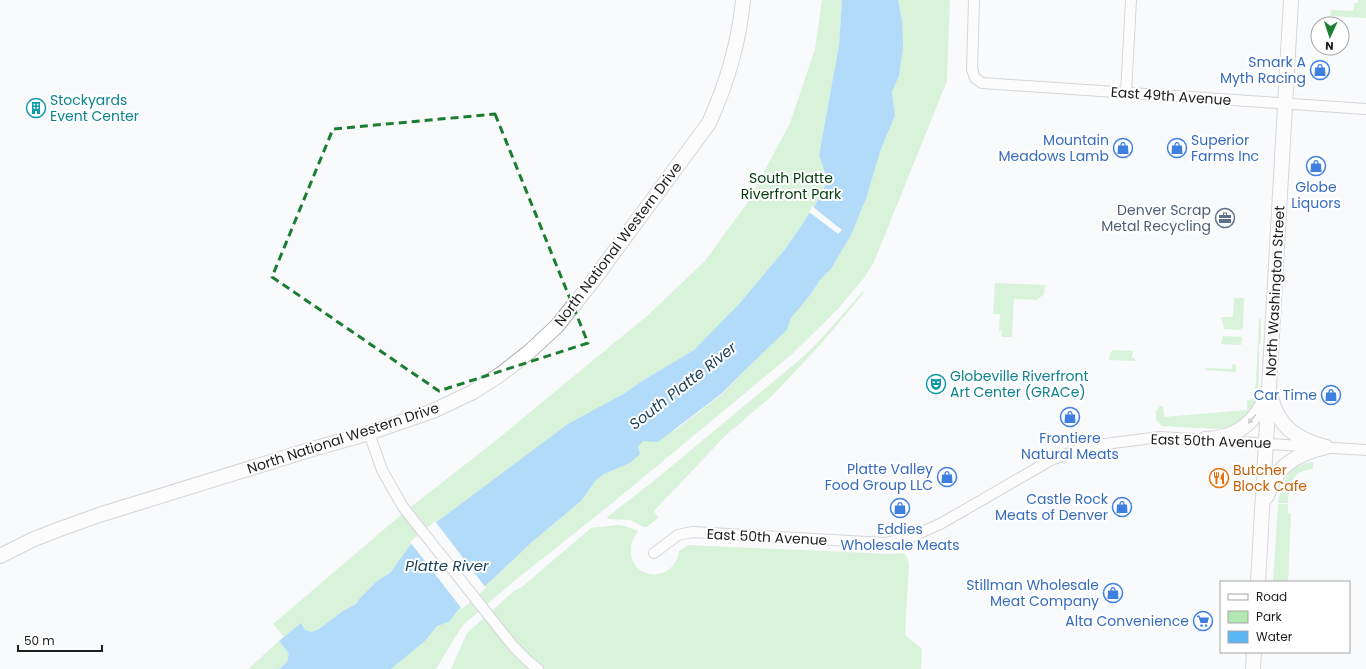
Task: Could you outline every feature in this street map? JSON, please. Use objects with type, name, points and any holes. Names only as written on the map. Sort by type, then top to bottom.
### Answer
[{"type":"street","name":"North National Western Drive","points":[[0,556],[34,539],[99,516],[306,451],[369,433],[433,411],[473,392],[501,374],[529,352],[557,326],[592,282],[709,123],[721,96],[734,54],[743,0]]},
{"type":"street","name":"East 49th Avenue","points":[[974,0],[972,69],[977,80],[985,84],[1366,109]]},
{"type":"street","points":[[1126,93],[1131,0]]},
{"type":"street","name":"North Washington Street","points":[[1258,581],[1292,0]]},
{"type":"street","points":[[1205,439],[1228,436],[1247,426],[1260,409],[1270,385]]},
{"type":"street","points":[[1270,385],[1275,408],[1287,427],[1304,440],[1326,448]]},
{"type":"street","points":[[369,433],[382,470],[404,507],[494,624],[513,646],[538,669]]},
{"type":"street","name":"East 50th Avenue","points":[[654,553],[678,535],[692,532],[884,543],[911,537],[942,523],[1051,460],[1090,446],[1160,437],[1366,450]]},
{"type":"street","points":[[1262,512],[1271,484],[1279,471],[1286,464],[1302,454],[1326,448]]},
{"type":"street","points":[[1254,653],[1254,669]]},
{"type":"highlighted area","points":[[495,114],[588,343],[439,391],[272,277],[333,129]]},
{"type":"green space","name":"South Platte Riverfront Park","points":[[822,0],[842,0],[839,45],[819,155],[826,176],[825,186],[819,199],[786,248],[739,304],[694,350],[642,381],[536,449],[438,521],[410,545],[390,573],[377,581],[356,604],[343,611],[319,629],[312,632],[305,630],[301,623],[284,637],[273,624],[408,509],[494,442],[648,315],[704,262],[748,202],[790,123],[815,49]]},
{"type":"green space","points":[[898,0],[950,0],[947,81],[874,262],[864,278],[837,310],[791,355],[605,509],[514,581],[462,626],[436,669],[391,669],[425,641],[437,626],[449,622],[459,609],[532,542],[581,501],[596,480],[604,474],[630,463],[643,440],[674,431],[721,395],[787,330],[790,318],[810,295],[820,280],[831,269],[851,235],[866,199],[881,149],[895,117],[892,92],[899,76],[902,20]]},
{"type":"green space","points":[[1358,0],[1366,0],[1366,18],[1330,16],[1331,10],[1354,11],[1354,3],[1358,3]]},
{"type":"green space","points":[[995,283],[1045,285],[1044,294],[1037,300],[1014,299],[1012,337],[1002,337],[1002,331],[999,331],[1000,314],[993,314]]},
{"type":"green space","points":[[864,290],[863,294],[821,344],[773,395],[725,436],[654,511],[658,518],[647,527],[644,527],[630,520],[609,519],[607,517],[650,484],[803,357]]},
{"type":"green space","points":[[1234,298],[1244,298],[1243,329],[1241,328],[1241,330],[1224,329],[1221,317],[1233,317]]},
{"type":"green space","points":[[1259,318],[1261,320],[1261,342],[1259,345],[1259,382],[1255,402],[1245,418],[1228,428],[1219,429],[1162,426],[1156,420],[1156,411],[1160,406],[1163,406],[1164,417],[1247,410],[1247,401],[1253,398],[1256,382]]},
{"type":"green space","points":[[1223,336],[1242,337],[1241,345],[1221,344]]},
{"type":"green space","points":[[1113,350],[1133,351],[1132,358],[1135,358],[1135,361],[1109,360],[1110,353]]},
{"type":"green space","points":[[1232,364],[1236,365],[1236,372],[1205,370],[1205,368],[1232,369]]},
{"type":"green space","points":[[1313,462],[1313,469],[1300,472],[1293,480],[1289,490],[1288,503],[1278,503],[1282,487],[1292,470],[1298,466]]},
{"type":"green space","points":[[1278,504],[1288,504],[1288,513],[1291,514],[1288,581],[1273,581]]},
{"type":"green space","points":[[617,525],[625,526],[638,531],[631,546],[632,558],[636,566],[643,572],[652,574],[660,574],[669,570],[675,562],[679,551],[688,545],[889,554],[903,553],[907,557],[909,565],[905,635],[922,649],[921,669],[451,669],[467,633],[514,591],[522,587],[591,528]]},
{"type":"green space","points":[[279,641],[289,654],[287,662],[279,669],[248,669]]},
{"type":"water","name":"Platte River","points":[[842,0],[898,0],[902,20],[903,47],[899,76],[892,92],[895,116],[881,149],[866,199],[851,235],[831,269],[820,280],[791,318],[787,330],[721,394],[658,442],[643,441],[638,447],[640,454],[630,463],[604,474],[596,480],[581,501],[532,542],[459,609],[449,622],[437,626],[425,641],[391,669],[279,669],[287,662],[289,654],[279,641],[301,623],[305,630],[312,632],[319,629],[343,611],[356,604],[377,581],[390,573],[410,545],[438,521],[568,424],[625,393],[694,350],[739,304],[786,248],[819,199],[825,186],[826,176],[819,155],[839,45]]},
{"type":"pier","points":[[812,206],[842,230],[838,234],[809,212]]},
{"type":"pier","points":[[435,521],[486,588],[462,609],[410,542]]},
{"type":"place","name":"Smark A Myth Racing","points":[[1320,70]]},
{"type":"place","name":"Stockyards Event Center","points":[[36,108]]},
{"type":"place","name":"Mountain Meadows Lamb","points":[[1123,148]]},
{"type":"place","name":"Superior Farms Inc","points":[[1177,148]]},
{"type":"place","name":"Globe Liquors","points":[[1316,166]]},
{"type":"place","name":"Denver Scrap Metal Recycling","points":[[1225,218]]},
{"type":"place","name":"Globeville Riverfront Art Center (GRACe)","points":[[936,384]]},
{"type":"place","name":"Car Time","points":[[1331,395]]},
{"type":"place","name":"Frontiere Natural Meats","points":[[1070,417]]},
{"type":"place","name":"Platte Valley Food Group LLC","points":[[947,477]]},
{"type":"place","name":"Butcher Block Cafe","points":[[1219,478]]},
{"type":"place","name":"Castle Rock Meats of Denver","points":[[1122,507]]},
{"type":"place","name":"Eddies Wholesale Meats","points":[[900,508]]},
{"type":"place","name":"Stillman Wholesale Meat Company","points":[[1113,593]]},
{"type":"place","name":"Alta Convenience","points":[[1203,621]]},
{"type":"water label","name":"South Platte River","points":[[683,386]]}]
